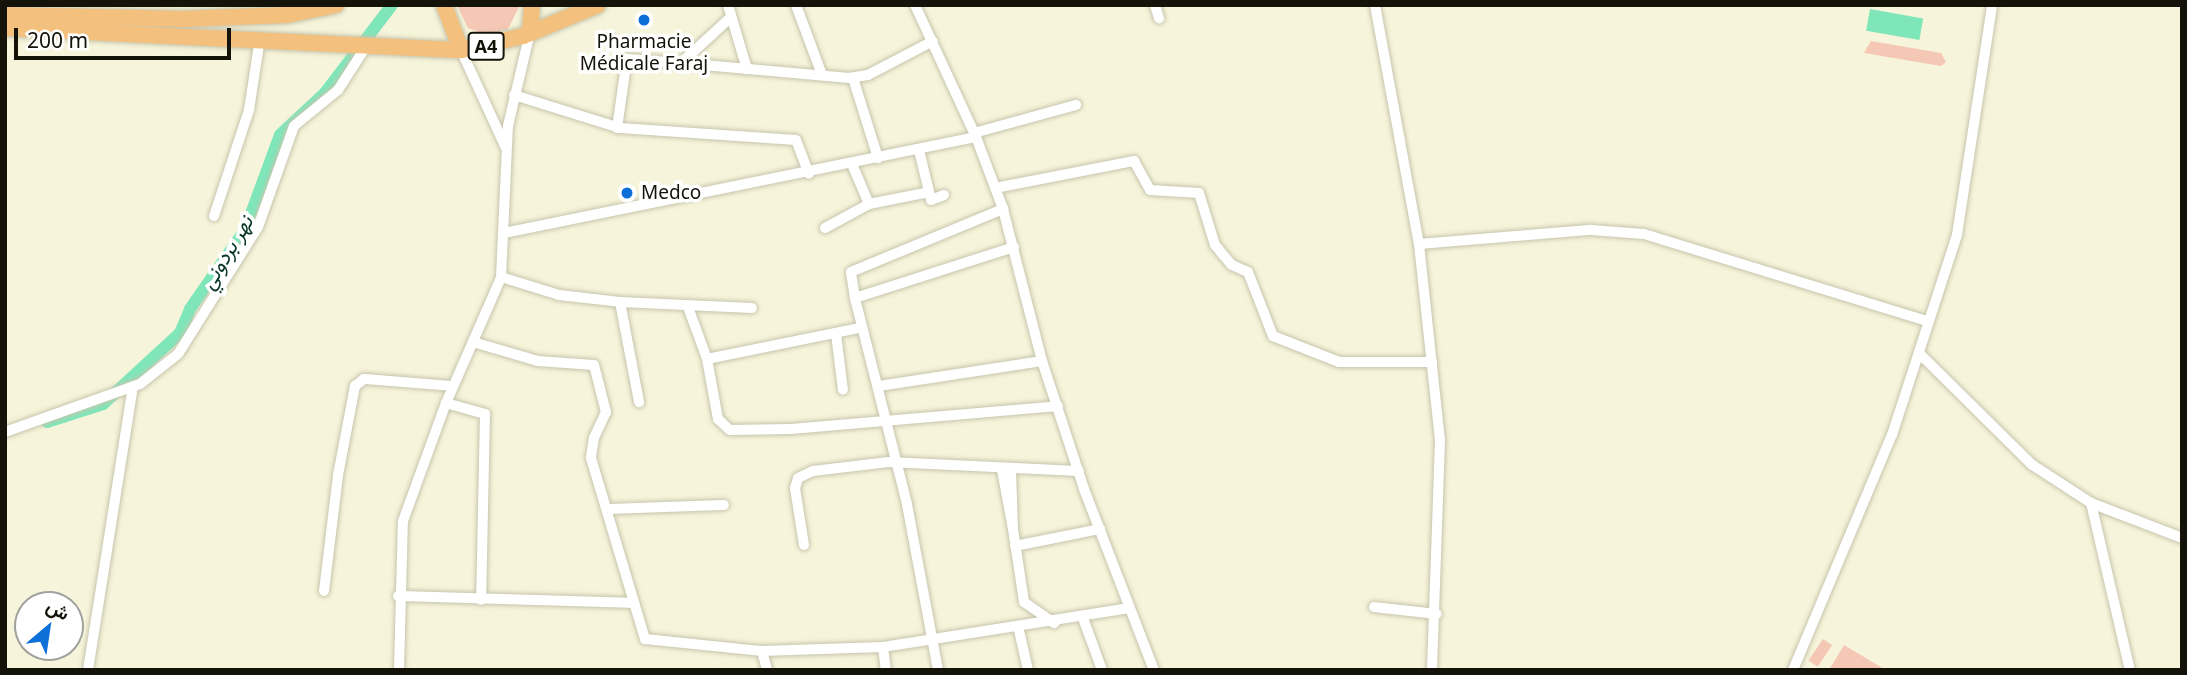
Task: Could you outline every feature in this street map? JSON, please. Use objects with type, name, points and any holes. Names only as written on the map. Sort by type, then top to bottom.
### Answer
[{"type":"highway","points":[[273,12],[302,5]]},
{"type":"highway","points":[[5,15],[273,12],[336,5]]},
{"type":"highway","points":[[444,5],[461,50]]},
{"type":"highway","points":[[530,32],[532,5]]},
{"type":"highway","name":"A4","points":[[367,45],[461,50],[530,32],[598,5]]},
{"type":"highway","points":[[5,28],[367,45]]},
{"type":"street","points":[[796,5],[822,75]]},
{"type":"street","points":[[915,5],[975,135],[1003,209],[1042,361],[1128,608],[1154,670]]},
{"type":"street","points":[[1155,5],[1159,18]]},
{"type":"street","points":[[1375,5],[1419,244],[1432,362],[1441,495],[1433,670]]},
{"type":"street","points":[[1793,670],[1892,435],[1957,234],[1992,5]]},
{"type":"street","points":[[729,11],[747,69]]},
{"type":"street","points":[[681,63],[729,11]]},
{"type":"street","points":[[399,670],[398,596],[407,505],[453,386],[501,277],[505,233],[506,149],[514,95],[530,32]]},
{"type":"street","points":[[214,216],[249,110],[260,38]]},
{"type":"street","points":[[617,128],[627,59],[853,78],[933,41]]},
{"type":"street","points":[[5,432],[133,387],[155,375],[187,341],[215,289],[257,227],[294,126],[338,90],[367,45]]},
{"type":"street","points":[[461,50],[506,149]]},
{"type":"street","points":[[853,78],[877,158]]},
{"type":"street","points":[[514,95],[617,128],[796,140],[809,173]]},
{"type":"street","points":[[505,233],[919,150],[1076,105]]},
{"type":"street","points":[[919,150],[931,200],[944,195]]},
{"type":"street","points":[[995,188],[1134,161],[1150,190],[1199,193],[1216,245],[1232,265],[1248,272],[1273,336],[1339,362],[1432,362]]},
{"type":"street","points":[[852,164],[869,204]]},
{"type":"street","points":[[825,228],[869,204],[929,192]]},
{"type":"street","points":[[938,670],[887,419],[860,328],[851,272],[1003,209]]},
{"type":"street","points":[[1419,244],[1591,230],[1644,233],[1927,321]]},
{"type":"street","points":[[855,298],[1014,247]]},
{"type":"street","points":[[501,277],[559,295],[688,307],[752,308]]},
{"type":"street","points":[[620,302],[639,402]]},
{"type":"street","points":[[688,307],[707,359],[718,419],[730,430],[1058,406]]},
{"type":"street","points":[[707,359],[860,328]]},
{"type":"street","points":[[835,334],[843,390]]},
{"type":"street","points":[[472,342],[538,361],[594,365],[606,412],[592,443],[590,458],[645,639],[762,652],[883,647],[1054,623],[1128,608]]},
{"type":"street","points":[[1919,353],[2031,464],[2091,503],[2182,538]]},
{"type":"street","points":[[879,386],[1042,361]]},
{"type":"street","points":[[324,591],[338,475],[355,386],[364,379],[453,386]]},
{"type":"street","points":[[88,670],[133,387]]},
{"type":"street","points":[[446,403],[485,414],[481,600]]},
{"type":"street","points":[[804,545],[795,488],[798,478],[813,471],[895,463],[1007,470],[1079,471]]},
{"type":"street","points":[[1007,470],[1024,602],[1054,623]]},
{"type":"street","points":[[2091,503],[2130,670]]},
{"type":"street","points":[[607,509],[724,505]]},
{"type":"street","points":[[1015,546],[1100,529]]},
{"type":"street","points":[[398,596],[632,603]]},
{"type":"street","points":[[1374,607],[1437,614]]},
{"type":"street","points":[[1083,618],[1102,670]]},
{"type":"street","points":[[1018,626],[1028,670]]},
{"type":"street","points":[[883,647],[886,670]]},
{"type":"street","points":[[762,652],[766,670]]},
{"type":"shaded area","points":[[457,5],[520,5],[508,29],[488,35],[468,28]]},
{"type":"shaded area","points":[[1870,9],[1923,18],[1919,40],[1866,31]]},
{"type":"shaded area","points":[[1871,41],[1941,53],[1946,62],[1941,66],[1864,53]]},
{"type":"shaded area","points":[[1823,639],[1832,645],[1818,667],[1808,661]]},
{"type":"shaded area","points":[[1844,645],[1884,669],[1829,670]]},
{"type":"waterway","name":"نهر بردوني","points":[[47,422],[103,404],[180,333],[190,309],[245,230],[280,135],[325,93],[392,5]]},
{"type":"place","name":"Pharmacie Médicale Faraj","points":[[644,20]]},
{"type":"place","name":"Medco","points":[[627,193]]}]
